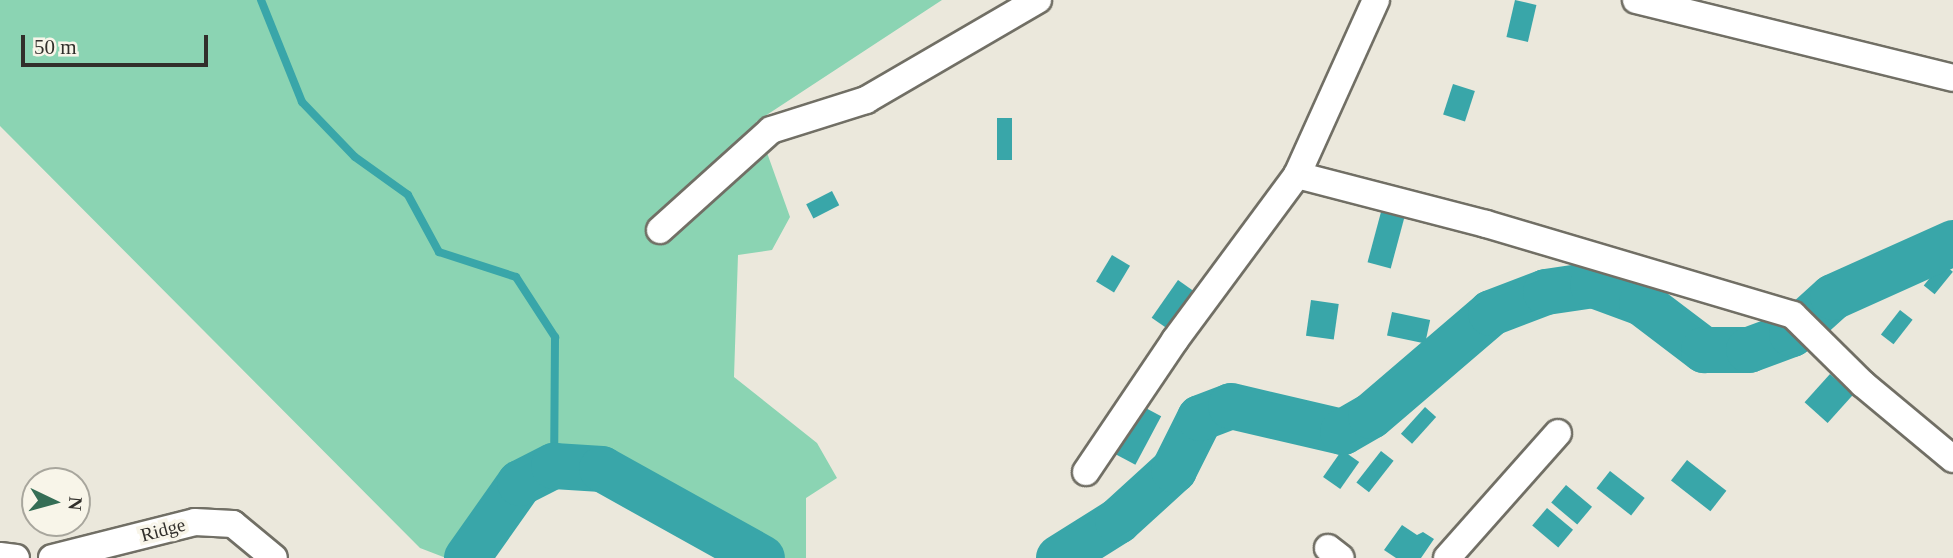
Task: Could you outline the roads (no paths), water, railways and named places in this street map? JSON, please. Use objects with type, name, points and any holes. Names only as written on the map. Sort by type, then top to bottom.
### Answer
[{"type":"street","points":[[660,230],[771,130],[866,100],[1038,0]]},
{"type":"street","points":[[1086,472],[1175,340],[1297,174],[1377,0]]},
{"type":"street","points":[[1636,0],[1953,78]]},
{"type":"street","points":[[1297,174],[1801,322],[1863,384],[1953,459]]},
{"type":"street","points":[[1447,558],[1559,433]]},
{"type":"street","name":"Ridge","points":[[52,558],[86,555],[195,522],[233,524],[274,558]]},
{"type":"street","points":[[0,556],[16,558]]},
{"type":"water","points":[[1515,0],[1536,5],[1528,42],[1506,37]]},
{"type":"water","points":[[1453,84],[1475,91],[1465,122],[1443,114]]},
{"type":"water","points":[[997,118],[1012,118],[1012,160],[997,160]]},
{"type":"water","points":[[832,191],[839,205],[813,218],[806,204]]},
{"type":"water","points":[[1381,212],[1404,218],[1391,268],[1368,262]]},
{"type":"water","points":[[1112,255],[1130,266],[1114,292],[1096,282]]},
{"type":"water","points":[[1942,263],[1953,272],[1935,294],[1924,286]]},
{"type":"water","points":[[1178,280],[1194,291],[1167,329],[1152,318]]},
{"type":"water","points":[[1311,300],[1339,304],[1334,340],[1306,336]]},
{"type":"water","points":[[1900,310],[1913,320],[1894,344],[1881,334]]},
{"type":"water","points":[[1392,312],[1430,320],[1425,344],[1387,335]]},
{"type":"water","points":[[1830,374],[1853,395],[1828,423],[1805,402]]},
{"type":"water","points":[[1140,405],[1161,416],[1135,465],[1114,454]]},
{"type":"water","points":[[1425,407],[1436,417],[1412,444],[1401,434]]},
{"type":"water","points":[[1342,450],[1359,462],[1340,489],[1323,477]]},
{"type":"water","points":[[1381,451],[1394,461],[1369,492],[1356,483]]},
{"type":"water","points":[[1687,460],[1726,491],[1710,511],[1671,480]]},
{"type":"water","points":[[1610,471],[1645,498],[1631,515],[1596,488]]},
{"type":"water","points":[[1566,485],[1592,507],[1577,524],[1551,503]]},
{"type":"water","points":[[1547,508],[1573,530],[1558,547],[1532,526]]},
{"type":"water","points":[[1402,525],[1417,535],[1423,532],[1434,539],[1421,558],[1396,558],[1384,550]]},
{"type":"waterway","points":[[261,0],[302,102],[355,157],[408,195],[439,252],[516,277],[555,337],[554,466]]},
{"type":"waterway","points":[[1059,558],[1118,521],[1174,470],[1200,418],[1231,406],[1343,432],[1371,416],[1491,313],[1546,292],[1593,285],[1642,303],[1704,350],[1749,350],[1792,334],[1833,297],[1953,243]]},
{"type":"waterway","points":[[467,558],[520,483],[554,466],[602,469],[762,558]]}]
